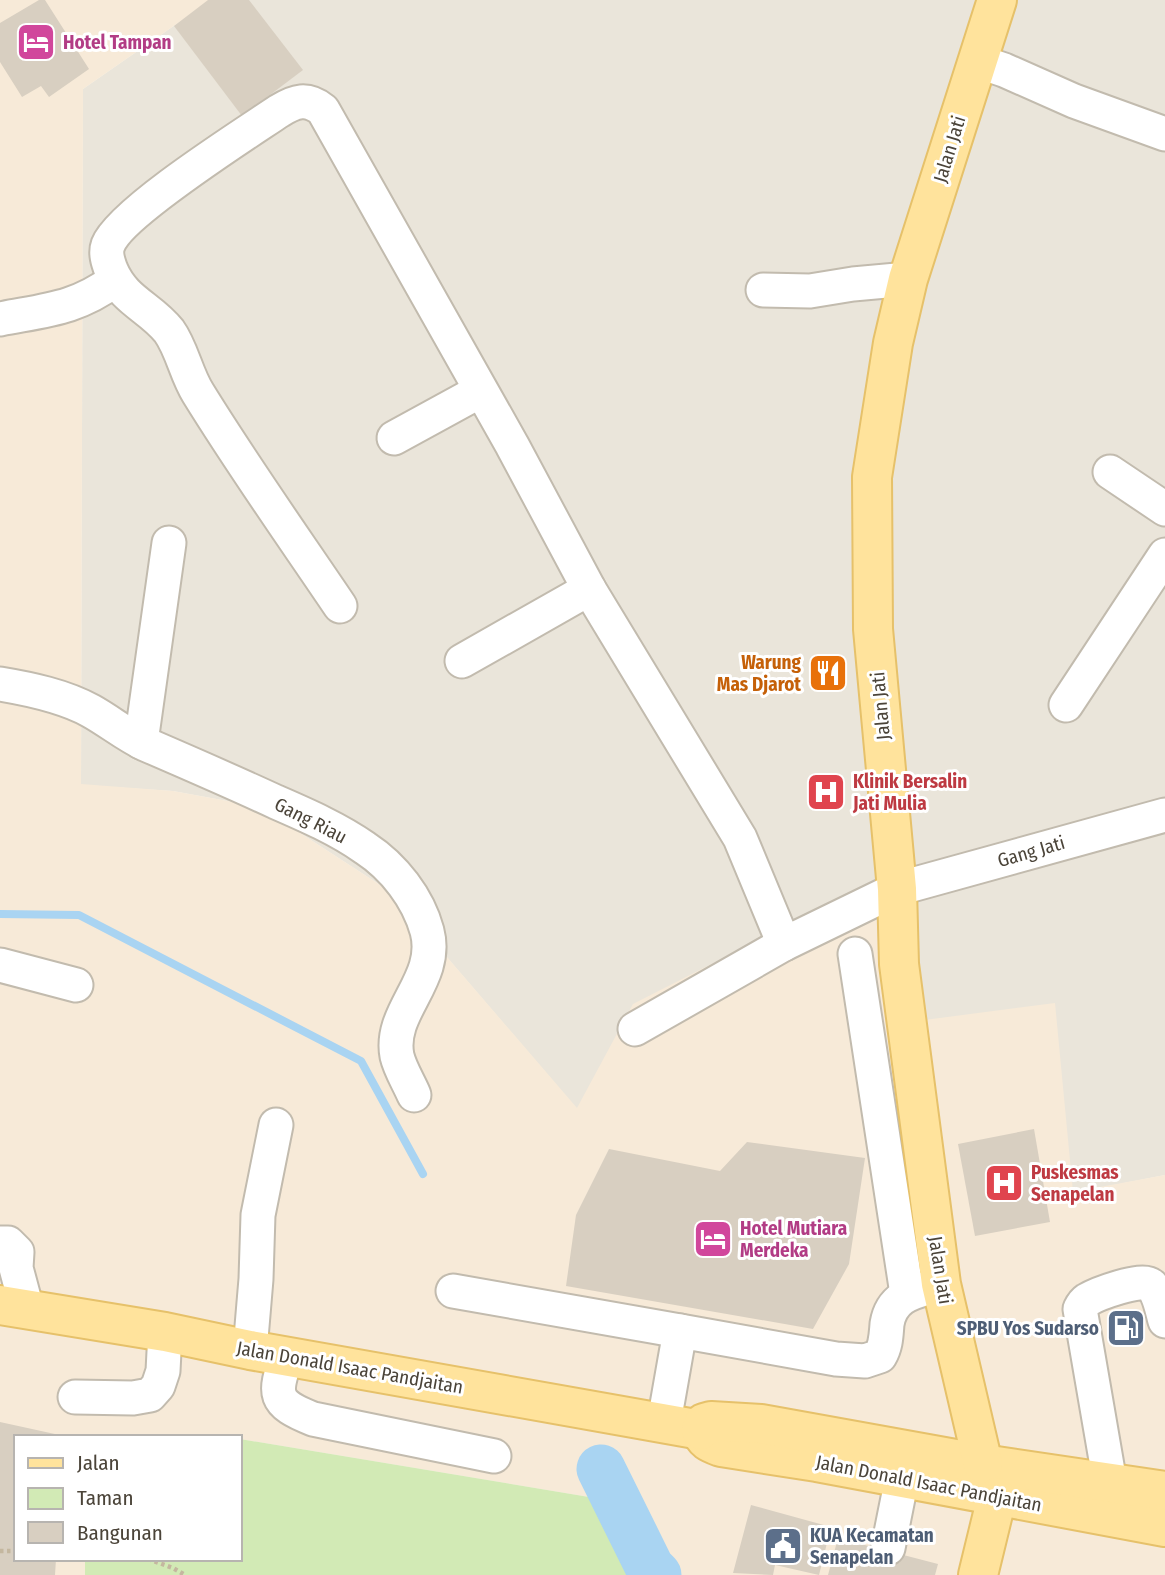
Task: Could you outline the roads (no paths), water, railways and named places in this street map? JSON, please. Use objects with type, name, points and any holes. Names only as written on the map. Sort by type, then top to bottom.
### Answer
[{"type":"main road","name":"Jalan Jati","points":[[990,1480],[924,1289],[898,964],[897,889],[873,629],[872,477],[893,343],[908,279],[997,0]]},
{"type":"main road","name":"Jalan Donald Isaac Pandjaitan","points":[[13,1307],[165,1332],[250,1350],[701,1430]]},
{"type":"main road","name":"Jalan Donald Isaac Pandjaitan","points":[[1165,1491],[1110,1483],[990,1480],[902,1478],[722,1447],[709,1443],[703,1438],[701,1430],[704,1423],[711,1421],[761,1424],[990,1480],[1165,1527]]},
{"type":"main road","points":[[978,1575],[990,1480]]},
{"type":"street","points":[[977,61],[1074,101],[1165,134]]},
{"type":"street","points":[[340,606],[196,390],[171,334],[164,325],[127,296],[115,280],[107,259],[107,247],[113,235],[125,222],[279,111],[293,103],[304,101],[316,104],[323,110],[589,589],[740,838],[784,944]]},
{"type":"street","points":[[763,290],[810,291],[908,279]]},
{"type":"street","points":[[0,319],[68,306],[98,293],[115,280]]},
{"type":"street","points":[[394,438],[481,391]]},
{"type":"street","points":[[1110,472],[1165,509]]},
{"type":"street","points":[[141,742],[169,543]]},
{"type":"street","points":[[1066,705],[1165,555]]},
{"type":"street","points":[[462,660],[589,589]]},
{"type":"street","name":"Gang Riau","points":[[0,684],[30,689],[88,710],[141,742],[312,818],[366,849],[399,878],[415,901],[427,933],[429,956],[422,982],[404,1012],[397,1037],[397,1056],[414,1095]]},
{"type":"street","name":"Gang Jati","points":[[635,1029],[784,944],[897,889],[1165,815]]},
{"type":"street","points":[[453,1291],[836,1359],[865,1361],[880,1356],[885,1347],[893,1305],[924,1289],[855,954]]},
{"type":"street","points":[[0,965],[76,985]]},
{"type":"street","points":[[250,1350],[258,1215],[276,1125]]},
{"type":"street","points":[[0,1243],[8,1243],[17,1252],[13,1307]]},
{"type":"street","points":[[1110,1483],[1080,1309],[1085,1301],[1135,1282],[1145,1282],[1152,1285],[1165,1321]]},
{"type":"street","points":[[664,1422],[680,1331]]},
{"type":"street","points":[[75,1396],[133,1398],[150,1395],[158,1386],[163,1371],[165,1332]]},
{"type":"street","points":[[287,1356],[276,1385],[281,1402],[296,1412],[313,1419],[494,1456]]},
{"type":"street","points":[[888,1548],[902,1478]]},
{"type":"waterway","points":[[0,914],[79,915],[361,1061],[423,1174]]},
{"type":"waterway","points":[[601,1469],[650,1568],[657,1575]]},
{"type":"place","name":"Hotel Tampan","points":[[36,42]]},
{"type":"place","name":"Warung Mas Djarot","points":[[828,673]]},
{"type":"place","name":"Klinik Bersalin Jati Mulia","points":[[826,792]]},
{"type":"place","name":"Puskesmas Senapelan","points":[[1004,1183]]},
{"type":"place","name":"Hotel Mutiara Merdeka","points":[[713,1239]]},
{"type":"place","name":"SPBU Yos Sudarso","points":[[1126,1328]]},
{"type":"place","name":"KUA Kecamatan Senapelan","points":[[783,1546]]}]
